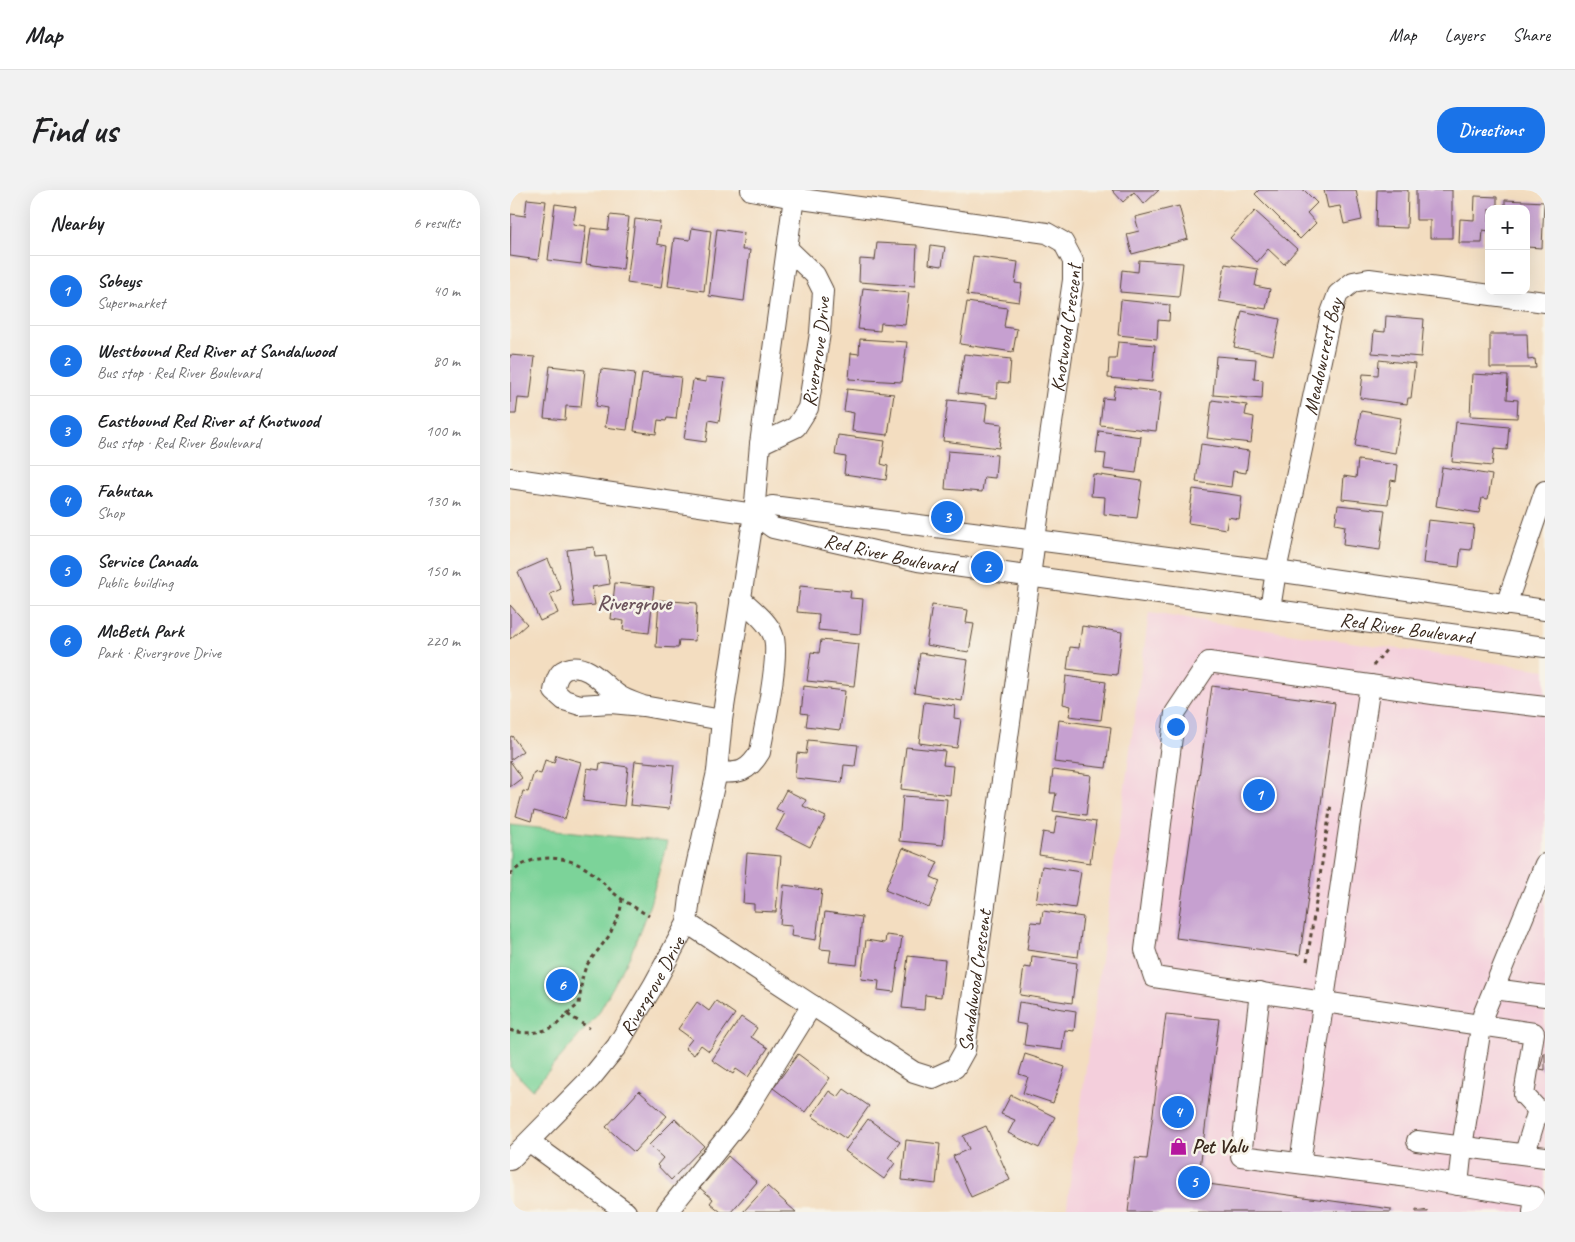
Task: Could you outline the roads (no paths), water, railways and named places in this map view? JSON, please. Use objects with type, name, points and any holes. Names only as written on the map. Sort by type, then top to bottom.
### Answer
[{"type":"street","name":"Knotwood Crescent","points":[[751,190],[795,194],[1047,233],[1063,242],[1072,261],[1073,280],[1035,539]]},
{"type":"street","name":"Rivergrove Drive","points":[[510,1160],[530,1142],[591,1078],[617,1046],[653,986],[687,923],[691,889],[717,772],[722,720],[754,514],[760,444],[795,194]]},
{"type":"street","name":"Rivergrove Drive","points":[[760,444],[796,427],[808,408],[820,333],[823,291],[815,275],[787,248]]},
{"type":"street","name":"Meadowcrest Bay","points":[[1276,571],[1331,312],[1338,294],[1353,282],[1369,279],[1545,302]]},
{"type":"street","name":"Red River Boulevard","points":[[510,478],[754,514],[773,528],[918,561],[1545,648]]},
{"type":"street","points":[[1506,605],[1545,491]]},
{"type":"street","name":"Red River Boulevard","points":[[754,514],[772,506],[1276,571],[1545,610]]},
{"type":"street","points":[[1030,578],[1035,539]]},
{"type":"street","points":[[1270,609],[1276,571]]},
{"type":"street","name":"Sandalwood Crescent","points":[[687,923],[914,1072],[933,1078],[955,1068],[965,1050],[1030,578]]},
{"type":"street","points":[[717,772],[744,771],[753,763],[760,752],[776,656],[774,636],[767,623],[740,598]]},
{"type":"street","points":[[1525,1153],[1542,1110],[1524,1095],[1540,1034],[1154,977],[1145,950],[1175,713],[1209,662],[1370,676],[1440,695],[1545,707]]},
{"type":"street","points":[[1300,1163],[1370,676]]},
{"type":"street","points":[[643,706],[722,720]]},
{"type":"street","points":[[1458,1185],[1462,1147],[1483,1015],[1538,900],[1545,864]]},
{"type":"street","points":[[1494,989],[1545,996]]},
{"type":"street","points":[[1260,992],[1241,1156],[1535,1197],[1533,1212]]},
{"type":"street","points":[[667,1212],[740,1121],[812,1005]]},
{"type":"street","points":[[1417,1141],[1545,1156]]},
{"type":"street","points":[[530,1142],[626,1212]]},
{"type":"place","name":"Eastbound Red River at Knotwood","points":[[947,517]]},
{"type":"place","name":"Westbound Red River at Sandalwood","points":[[987,567]]},
{"type":"place","name":"Sobeys","points":[[1259,795]]},
{"type":"place","name":"McBeth Park","points":[[562,985]]},
{"type":"place","name":"Fabutan","points":[[1178,1112]]},
{"type":"place","name":"Pet Valu","points":[[1178,1146]]},
{"type":"place","name":"Service Canada","points":[[1194,1182]]},
{"type":"district","name":"Rivergrove","points":[[634,603]]}]
